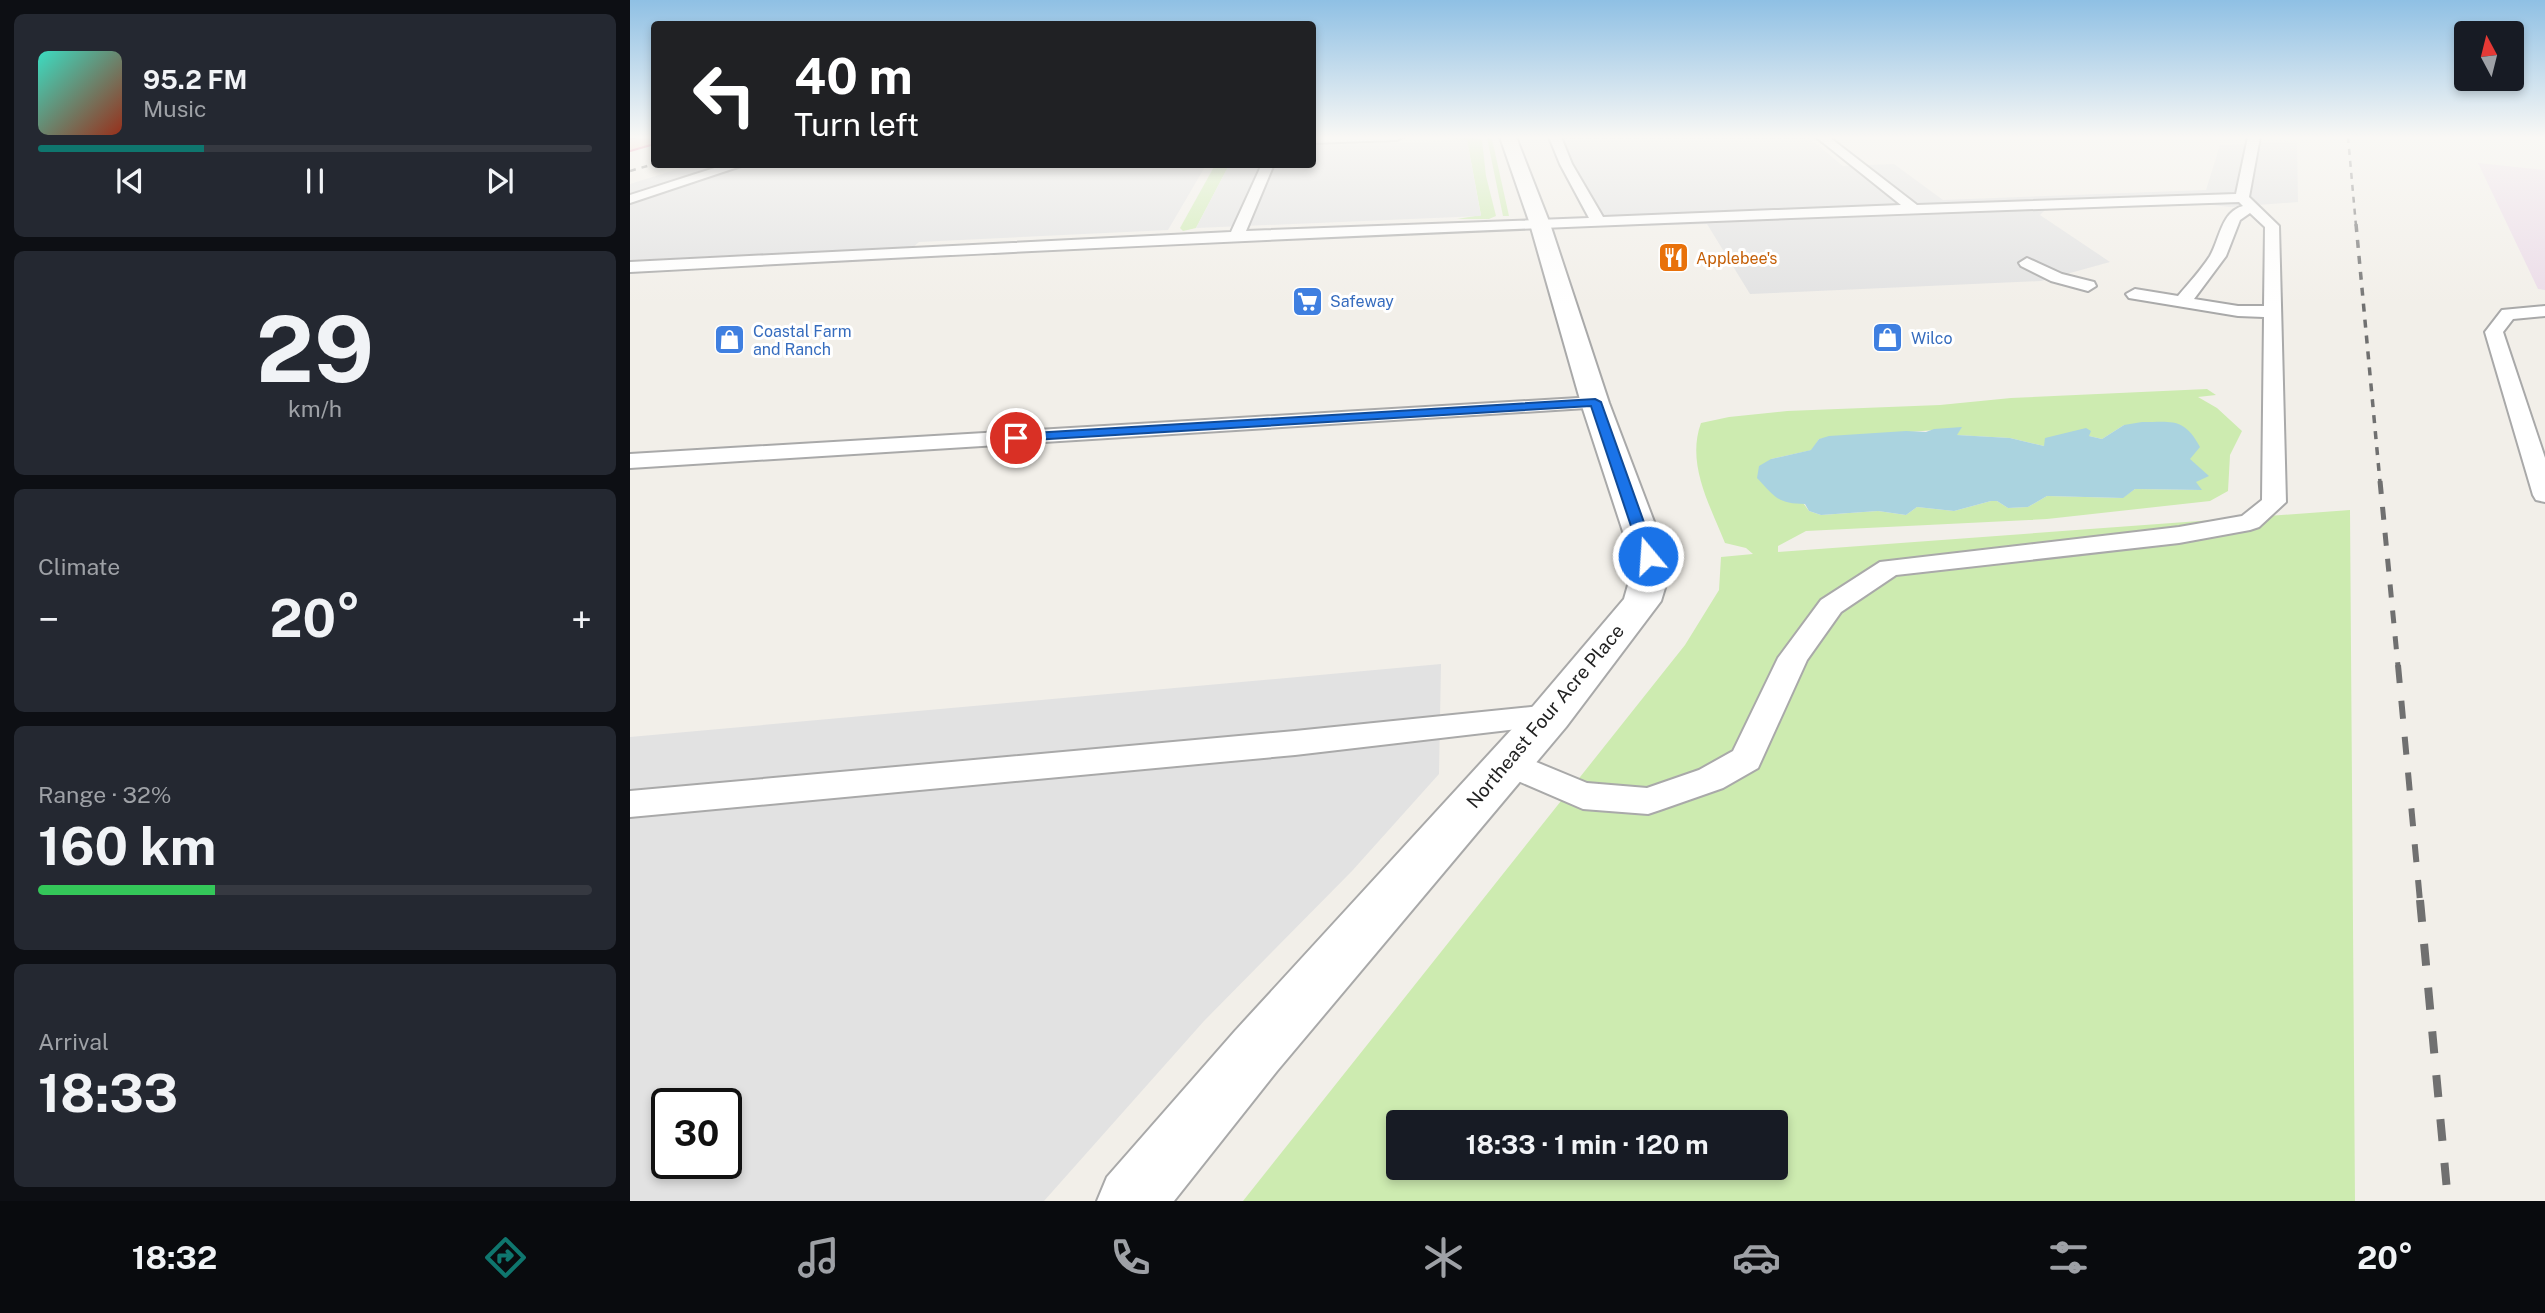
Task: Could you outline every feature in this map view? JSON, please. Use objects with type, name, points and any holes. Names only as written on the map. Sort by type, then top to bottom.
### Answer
[{"type":"street","name":"Northeast Four Acre Place","points":[[1131,1201],[1256,1051],[1550,716],[1642,601],[1649,578],[1648,556],[1595,402],[1529,193]]},
{"type":"lane","points":[[630,199],[649,193]]},
{"type":"lane","points":[[1236,236],[1255,193]]},
{"type":"lane","points":[[1582,193],[1598,221]]},
{"type":"lane","points":[[1894,193],[1914,209]]},
{"type":"lane","points":[[2182,303],[2218,256],[2233,219],[2247,203],[2248,193]]},
{"type":"lane","points":[[630,267],[1236,236],[1914,209],[2247,203],[2272,226],[2274,502],[2250,522],[2179,535],[1889,568],[1831,606],[1793,658],[1746,759],[1711,779],[1648,802],[1583,796],[1507,762]]},
{"type":"lane","points":[[2027,263],[2043,274],[2064,282],[2088,286]]},
{"type":"lane","points":[[2135,294],[2238,311],[2273,312]]},
{"type":"lane","points":[[2545,311],[2508,314],[2494,332],[2545,495]]},
{"type":"lane","points":[[630,461],[1595,402]]},
{"type":"lane","points":[[630,804],[1295,743],[1550,716]]},
{"type":"shaded area","points":[[630,193],[1190,193],[1168,230],[919,242],[912,248],[630,260]]},
{"type":"shaded area","points":[[1214,193],[1477,193],[1481,216],[1196,228]]},
{"type":"shaded area","points":[[1585,193],[1934,193],[1943,200],[2126,193],[2298,193],[2298,202],[2231,207],[2203,204],[2045,210],[2040,215],[2110,262],[2041,281],[1750,294],[1707,224],[1600,227]]},
{"type":"shaded area","points":[[2492,193],[2545,193],[2545,290],[2538,289]]},
{"type":"shaded area","points":[[1441,664],[1439,774],[1352,871],[1204,1021],[1044,1201],[630,1201],[630,737]]},
{"type":"green space","points":[[1199,193],[1214,193],[1196,228],[1183,231],[1180,228]]},
{"type":"green space","points":[[1477,193],[1490,193],[1496,216],[1489,219],[1457,219],[1481,215]]},
{"type":"green space","points":[[1498,193],[1504,193],[1509,216],[1503,216]]},
{"type":"green space","points":[[2207,389],[2216,395],[2198,397],[2217,408],[2242,431],[2230,455],[2228,491],[2210,501],[2047,519],[1806,531],[1778,546],[1778,552],[2350,510],[2355,1201],[1243,1201],[1685,645],[1719,590],[1721,557],[1753,554],[1746,548],[1725,543],[1707,499],[1696,454],[1701,423],[1787,411],[1940,405],[2011,398]],"holes":[[[2124,425],[2201,490],[2135,489],[2122,498],[2047,496],[2028,507],[2008,508],[1997,501],[1991,501],[1954,511],[1917,507],[1906,515],[1878,511],[1821,515],[1809,511],[1771,459],[1812,450],[1819,439],[1961,428],[1956,435],[2010,438],[2044,446],[2089,436],[2102,439]]]},
{"type":"water","points":[[2142,422],[2176,423],[2188,430],[2200,447],[2190,459],[2209,476],[2196,482],[2202,490],[2135,489],[2123,498],[2047,496],[2028,507],[2008,508],[1997,501],[1991,501],[1954,511],[1917,507],[1906,515],[1878,511],[1821,515],[1809,511],[1805,504],[1783,501],[1757,478],[1759,466],[1771,459],[1811,450],[1819,439],[1829,436],[1926,432],[1962,427],[1957,435],[2010,438],[2044,446],[2045,438],[2086,428],[2091,431],[2089,436],[2102,439],[2124,425]]},
{"type":"railway","points":[[2353,193],[2356,226]]},
{"type":"railway","points":[[2356,224],[2380,482]]},
{"type":"railway","points":[[2380,481],[2398,666]]},
{"type":"railway","points":[[2398,665],[2420,901]]},
{"type":"railway","points":[[2420,900],[2448,1201]]},
{"type":"place","name":"Applebee's","points":[[1673,258]]},
{"type":"place","name":"Safeway","points":[[1307,301]]},
{"type":"place","name":"Wilco","points":[[1888,338]]},
{"type":"place","name":"Coastal Farm and Ranch","points":[[730,340]]},
{"type":"route","points":[[1016,438],[1595,402],[1624,479],[1648,556]]}]
